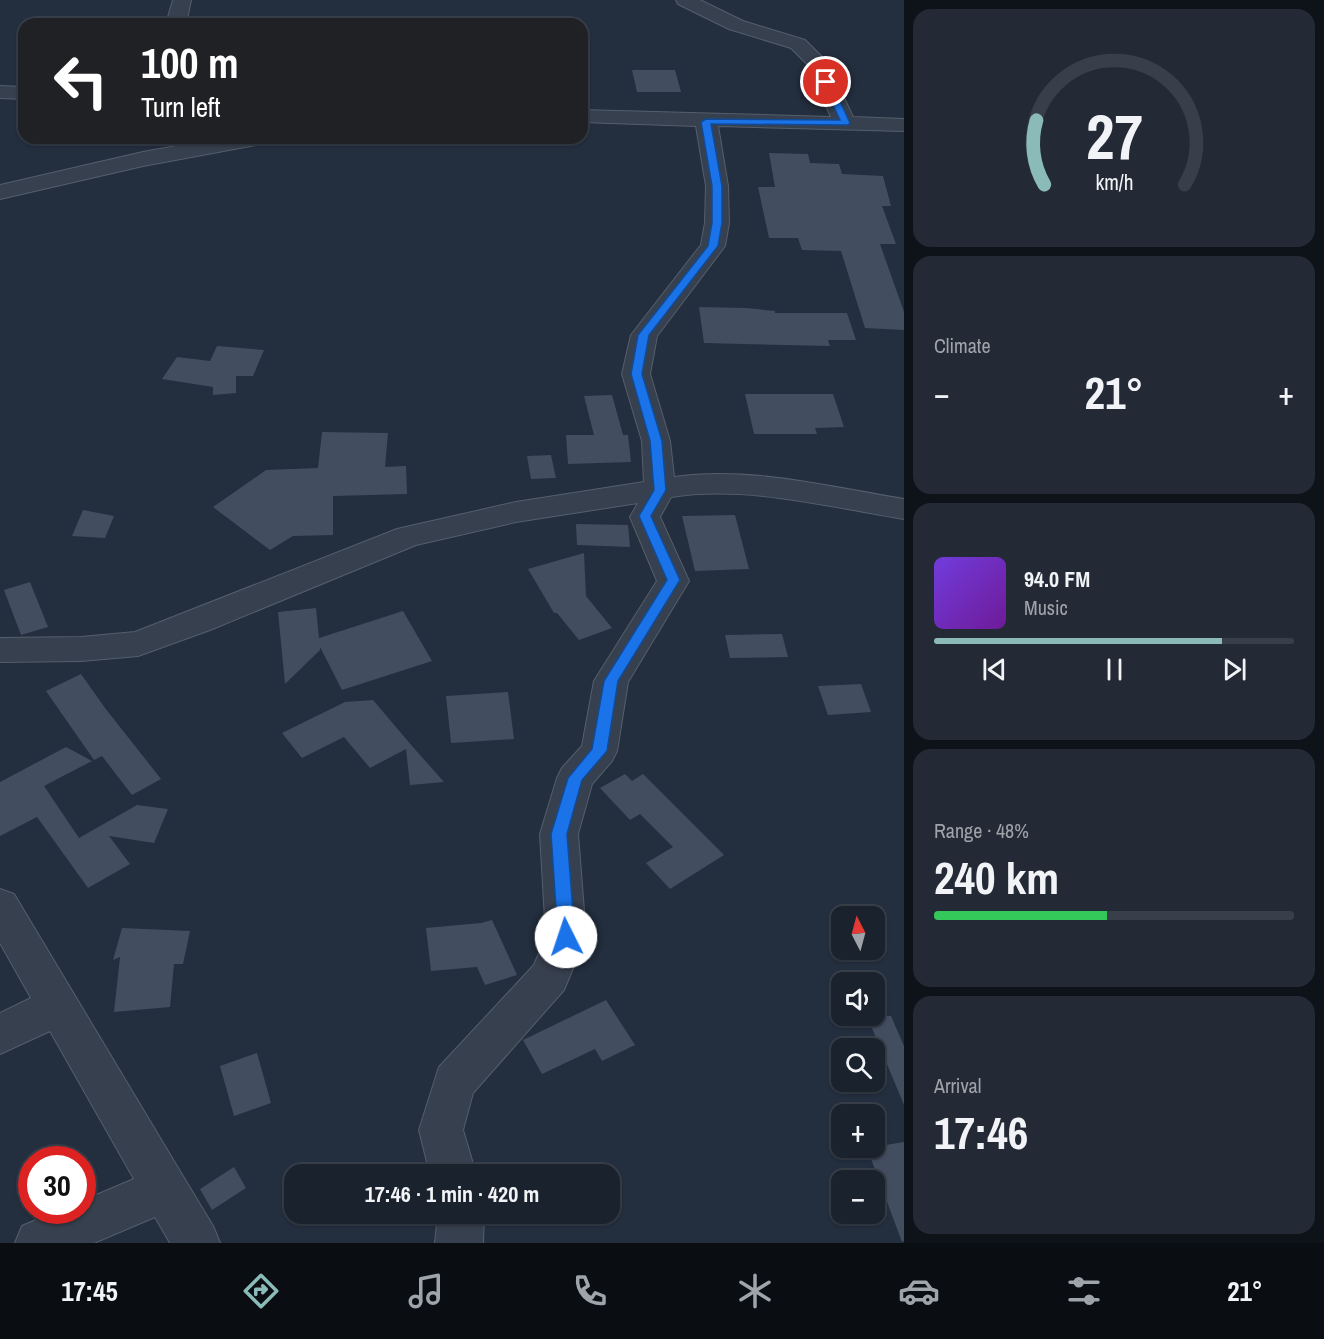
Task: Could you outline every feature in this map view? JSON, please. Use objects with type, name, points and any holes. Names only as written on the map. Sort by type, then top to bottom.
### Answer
[{"type":"street","points":[[178,18],[182,0]]},
{"type":"street","points":[[685,0],[736,25],[798,44],[817,62],[845,123]]},
{"type":"street","points":[[0,92],[18,93]]},
{"type":"street","points":[[588,116],[706,122],[904,125]]},
{"type":"street","points":[[450,1164],[441,1130],[454,1083],[549,977],[566,937],[559,834],[575,778],[599,751],[611,681],[673,580],[645,516],[660,490],[656,441],[636,374],[644,335],[712,246],[717,223],[717,186],[706,122]]},
{"type":"street","points":[[0,192],[143,159],[224,144]]},
{"type":"street","points":[[0,650],[81,650],[138,644],[198,622],[408,536],[516,512],[693,484],[765,488],[904,508]]},
{"type":"street","points":[[0,906],[196,1243]]},
{"type":"street","points":[[0,1034],[58,1005]]},
{"type":"street","points":[[39,1243],[165,1189]]},
{"type":"street","points":[[459,1243],[460,1224]]},
{"type":"building","points":[[632,70],[675,70],[681,92],[637,92]]},
{"type":"building","points":[[769,153],[808,154],[810,163],[839,164],[842,174],[883,176],[891,206],[882,206],[896,244],[880,244],[904,312],[904,330],[865,328],[841,251],[802,250],[798,238],[769,238],[758,187],[775,187]]},
{"type":"building","points":[[699,307],[746,308],[775,311],[775,313],[847,313],[856,340],[828,340],[830,346],[704,343]]},
{"type":"building","points":[[217,346],[264,350],[253,376],[236,376],[236,393],[213,395],[213,387],[162,379],[177,357],[210,361]]},
{"type":"building","points":[[745,394],[833,394],[844,427],[815,428],[817,434],[754,434]]},
{"type":"building","points":[[612,395],[623,435],[628,435],[631,462],[568,464],[566,435],[594,435],[584,396]]},
{"type":"building","points":[[322,432],[388,433],[385,467],[406,466],[407,494],[333,496],[333,535],[293,536],[270,550],[213,507],[266,470],[318,468]]},
{"type":"building","points":[[551,455],[556,478],[531,479],[527,456]]},
{"type":"building","points":[[83,510],[114,516],[105,538],[72,536]]},
{"type":"building","points":[[735,515],[749,569],[695,571],[682,516]]},
{"type":"building","points":[[576,524],[628,525],[630,547],[577,545]]},
{"type":"building","points":[[584,553],[586,596],[612,628],[579,640],[557,613],[554,613],[528,569]]},
{"type":"building","points":[[30,582],[48,627],[21,635],[4,590]]},
{"type":"building","points":[[316,608],[319,638],[403,611],[432,661],[342,690],[320,647],[320,650],[285,684],[278,612]]},
{"type":"building","points":[[782,634],[788,657],[730,658],[725,635]]},
{"type":"building","points":[[81,674],[161,779],[132,795],[102,756],[94,760],[46,691]]},
{"type":"building","points":[[861,684],[871,712],[828,715],[818,686]]},
{"type":"building","points":[[508,692],[514,739],[451,743],[446,696]]},
{"type":"building","points":[[373,700],[444,782],[410,785],[406,749],[370,768],[344,737],[302,758],[282,733],[345,702]]},
{"type":"building","points":[[66,747],[92,761],[44,786],[79,838],[137,805],[168,809],[154,843],[109,836],[130,864],[88,888],[37,817],[0,836],[0,782]]},
{"type":"building","points":[[625,774],[632,781],[643,774],[724,855],[670,889],[646,863],[673,847],[640,814],[630,820],[600,788]]},
{"type":"building","points":[[492,920],[517,975],[485,985],[477,967],[431,971],[426,928]]},
{"type":"building","points":[[122,928],[190,931],[183,964],[174,964],[170,1007],[114,1012],[120,957],[113,960]]},
{"type":"building","points":[[606,1000],[635,1045],[602,1061],[595,1049],[542,1074],[523,1040]]},
{"type":"building","points":[[885,1016],[891,1016],[904,1046],[904,1105],[885,1059],[885,1038],[876,1038],[871,1026],[885,1026]]},
{"type":"building","points":[[257,1053],[271,1103],[234,1116],[220,1066]]},
{"type":"building","points":[[904,1142],[904,1241],[902,1242],[885,1196],[885,1170],[875,1170],[871,1158],[885,1158],[885,1145]]},
{"type":"building","points":[[234,1167],[246,1188],[212,1210],[200,1189]]},
{"type":"route","points":[[566,937],[559,834],[575,778],[599,751],[611,681],[673,580],[645,516],[660,490],[656,441],[636,374],[644,335],[712,246],[717,223],[717,186],[706,122],[845,123],[826,82]]}]
